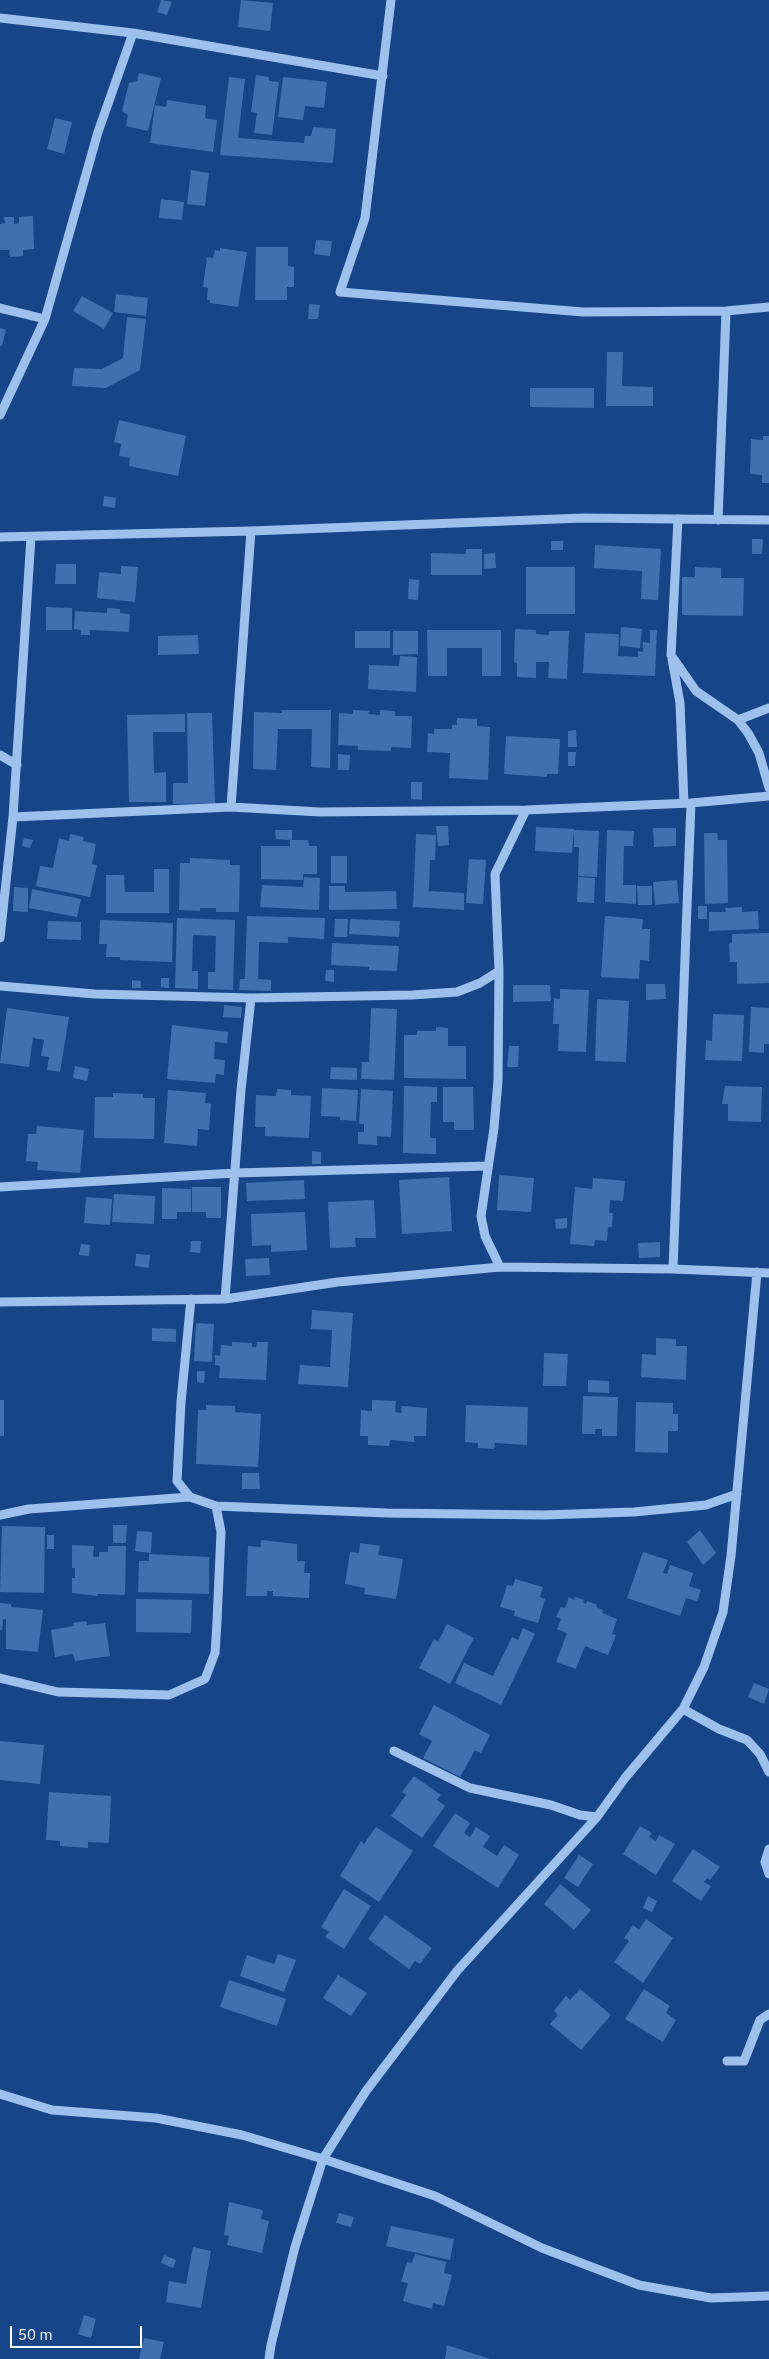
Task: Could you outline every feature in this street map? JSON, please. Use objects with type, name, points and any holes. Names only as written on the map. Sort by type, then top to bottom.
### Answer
[{"type":"street","points":[[391,0],[365,218],[340,292],[583,312],[726,311],[769,307]]},
{"type":"street","points":[[0,18],[133,33],[383,76]]},
{"type":"street","points":[[0,415],[45,319],[98,132],[133,33]]},
{"type":"street","points":[[0,308],[45,319]]},
{"type":"street","points":[[718,520],[726,311]]},
{"type":"street","points":[[0,537],[251,531],[583,518],[769,520]]},
{"type":"street","points":[[674,1269],[687,803],[680,703],[672,655],[678,520]]},
{"type":"street","points":[[231,807],[251,531]]},
{"type":"street","points":[[0,938],[13,817],[31,537]]},
{"type":"street","points":[[672,655],[696,691],[738,720],[748,733],[759,753],[769,788]]},
{"type":"street","points":[[738,720],[769,708]]},
{"type":"street","points":[[0,755],[17,765]]},
{"type":"street","points":[[13,817],[231,807],[320,812],[526,810],[687,803],[769,796]]},
{"type":"street","points":[[500,1267],[485,1236],[481,1216],[498,1081],[499,971],[495,874],[526,810]]},
{"type":"street","points":[[0,986],[95,994],[252,998],[412,995],[456,992],[480,983],[499,971]]},
{"type":"street","points":[[225,1299],[241,1090],[252,998]]},
{"type":"street","points":[[0,1187],[236,1173],[488,1166]]},
{"type":"street","points":[[0,1302],[225,1299],[338,1282],[500,1267],[674,1269],[769,1273]]},
{"type":"street","points":[[269,2359],[295,2248],[323,2159],[366,2091],[457,1971],[597,1817],[625,1778],[683,1709],[704,1667],[723,1612],[737,1494],[757,1272]]},
{"type":"street","points":[[190,1497],[177,1481],[181,1402],[191,1298]]},
{"type":"street","points":[[0,1515],[29,1509],[190,1497],[216,1506],[387,1514],[544,1515],[634,1512],[706,1505],[737,1494]]},
{"type":"street","points":[[0,1678],[58,1692],[169,1695],[205,1679],[215,1653],[217,1622],[221,1532],[216,1506]]},
{"type":"street","points":[[683,1709],[719,1729],[746,1740],[760,1754],[769,1772]]},
{"type":"street","points":[[394,1751],[470,1788],[551,1805],[580,1815],[597,1817]]},
{"type":"street","points":[[769,1849],[765,1862],[769,1874]]},
{"type":"street","points":[[727,2061],[744,2061],[760,2020],[769,2014]]},
{"type":"street","points":[[0,2094],[52,2110],[156,2118],[223,2132],[323,2159],[435,2196],[542,2248],[639,2285],[711,2298],[769,2296]]},
{"type":"building","points":[[161,0],[172,2],[167,15],[157,12]]},
{"type":"building","points":[[241,0],[273,3],[270,31],[238,27]]},
{"type":"building","points":[[139,73],[161,78],[148,131],[126,126],[128,115],[122,111],[129,83],[137,81]]},
{"type":"building","points":[[256,75],[269,77],[269,81],[279,82],[272,135],[254,133],[257,113],[251,112]]},
{"type":"building","points":[[229,77],[245,79],[238,138],[304,143],[305,136],[311,136],[313,127],[336,129],[333,163],[220,155]]},
{"type":"building","points":[[283,77],[327,82],[324,108],[305,106],[303,120],[278,117]]},
{"type":"building","points":[[167,100],[206,106],[205,118],[217,120],[213,152],[150,143],[155,105],[166,107]]},
{"type":"building","points":[[55,118],[72,122],[64,154],[47,149]]},
{"type":"building","points":[[191,170],[209,173],[205,206],[187,204]]},
{"type":"building","points":[[161,199],[184,202],[182,220],[159,218]]},
{"type":"building","points":[[33,216],[34,249],[23,250],[23,256],[10,257],[9,250],[0,250],[0,224],[5,223],[4,217],[14,217],[14,224],[19,223],[19,217]]},
{"type":"building","points":[[316,240],[332,241],[330,256],[314,254]]},
{"type":"building","points":[[256,247],[288,247],[288,266],[294,267],[294,287],[287,287],[287,300],[255,300]]},
{"type":"building","points":[[220,248],[247,252],[238,307],[210,303],[210,300],[207,300],[208,288],[203,287],[207,257],[213,258],[215,250],[220,251]]},
{"type":"building","points":[[116,294],[148,298],[146,316],[114,312]]},
{"type":"building","points":[[82,296],[113,313],[104,329],[73,311]]},
{"type":"building","points":[[309,304],[320,305],[318,319],[308,319]]},
{"type":"building","points":[[127,317],[146,319],[140,370],[106,388],[72,386],[74,368],[102,369],[123,358]]},
{"type":"building","points":[[0,328],[6,330],[2,346],[0,346]]},
{"type":"building","points":[[607,352],[623,352],[622,386],[653,387],[653,406],[606,406]]},
{"type":"building","points":[[530,388],[594,388],[594,408],[530,407]]},
{"type":"building","points":[[119,420],[186,436],[178,476],[129,466],[130,458],[119,456],[121,444],[114,442]]},
{"type":"building","points":[[763,436],[769,436],[769,483],[762,483],[762,475],[750,474],[751,439],[763,440]]},
{"type":"building","points":[[104,496],[116,498],[115,508],[103,506]]},
{"type":"building","points":[[752,539],[763,539],[762,554],[752,554]]},
{"type":"building","points":[[551,541],[563,541],[563,550],[551,550]]},
{"type":"building","points":[[595,545],[661,549],[658,600],[641,599],[642,571],[594,568]]},
{"type":"building","points":[[466,549],[482,549],[482,575],[431,575],[431,553],[466,554]]},
{"type":"building","points":[[495,553],[496,568],[484,569],[484,554]]},
{"type":"building","points":[[56,564],[76,564],[76,584],[55,584]]},
{"type":"building","points":[[121,566],[138,567],[135,602],[97,598],[99,572],[121,574]]},
{"type":"building","points":[[526,567],[575,567],[575,614],[526,614]]},
{"type":"building","points":[[695,567],[721,568],[721,578],[744,578],[743,616],[682,615],[682,577],[695,577]]},
{"type":"building","points":[[409,579],[419,580],[418,600],[408,599]]},
{"type":"building","points":[[46,607],[72,608],[72,630],[46,630]]},
{"type":"building","points":[[107,608],[120,609],[120,613],[130,614],[129,632],[90,630],[90,635],[81,635],[81,630],[74,629],[75,611],[107,613]]},
{"type":"building","points":[[621,627],[642,629],[640,648],[620,646]]},
{"type":"building","points":[[515,629],[536,630],[536,634],[549,635],[549,631],[569,631],[567,679],[548,678],[549,662],[536,662],[536,678],[517,677],[517,663],[514,662]]},
{"type":"building","points":[[427,630],[501,630],[501,676],[482,676],[482,648],[447,648],[447,676],[428,676]]},
{"type":"building","points":[[650,630],[657,630],[655,676],[583,673],[585,633],[619,634],[618,656],[638,657],[638,651],[643,652],[643,642],[650,643]]},
{"type":"building","points":[[355,631],[390,631],[390,648],[355,648]]},
{"type":"building","points":[[393,631],[418,631],[418,654],[393,655]]},
{"type":"building","points":[[198,635],[199,654],[158,655],[158,636]]},
{"type":"building","points":[[400,656],[417,657],[416,692],[368,689],[369,665],[399,666]]},
{"type":"building","points":[[282,710],[331,710],[330,768],[311,767],[312,729],[278,729],[276,770],[253,769],[254,712],[282,713]]},
{"type":"building","points":[[353,710],[369,711],[368,714],[380,715],[380,710],[395,711],[395,716],[412,716],[411,748],[391,747],[391,751],[358,750],[358,746],[338,745],[339,713],[353,714]]},
{"type":"building","points":[[187,713],[212,713],[215,803],[173,804],[173,783],[188,783]]},
{"type":"building","points":[[185,714],[185,732],[153,732],[154,773],[166,772],[166,802],[129,802],[127,715]]},
{"type":"building","points":[[457,718],[477,719],[477,726],[490,727],[488,780],[449,778],[450,753],[427,752],[428,733],[434,734],[434,729],[452,729],[452,725],[457,725]]},
{"type":"building","points":[[576,730],[577,747],[568,747],[568,731]]},
{"type":"building","points":[[506,736],[560,739],[558,774],[547,774],[547,777],[504,774]]},
{"type":"building","points":[[568,752],[576,752],[575,766],[568,766]]},
{"type":"building","points":[[338,754],[350,755],[349,770],[338,770]]},
{"type":"building","points":[[411,782],[422,782],[422,800],[411,799]]},
{"type":"building","points":[[436,826],[448,826],[449,845],[438,846]]},
{"type":"building","points":[[536,827],[574,829],[572,853],[535,851]]},
{"type":"building","points":[[653,828],[676,828],[676,846],[654,847]]},
{"type":"building","points":[[275,830],[292,830],[292,840],[276,839]]},
{"type":"building","points":[[574,830],[599,831],[597,877],[578,876],[579,847],[574,847]]},
{"type":"building","points":[[607,830],[634,831],[633,846],[624,846],[623,885],[636,885],[636,904],[605,902]]},
{"type":"building","points":[[704,833],[717,833],[718,840],[727,840],[728,903],[705,904]]},
{"type":"building","points":[[70,834],[84,837],[83,841],[96,844],[92,864],[97,865],[90,897],[36,886],[40,866],[53,868],[59,838],[69,841]]},
{"type":"building","points":[[416,834],[436,835],[435,860],[430,860],[429,891],[464,893],[464,910],[413,907]]},
{"type":"building","points":[[24,838],[33,840],[30,848],[22,846]]},
{"type":"building","points":[[290,840],[308,840],[309,846],[317,846],[317,874],[303,874],[303,880],[261,879],[261,846],[290,846]]},
{"type":"building","points":[[331,856],[347,856],[347,883],[331,883]]},
{"type":"building","points":[[190,858],[230,860],[230,865],[240,865],[239,912],[216,912],[216,908],[200,908],[200,911],[179,910],[180,863],[190,863]]},
{"type":"building","points":[[469,859],[486,860],[483,904],[466,903]]},
{"type":"building","points":[[154,869],[169,869],[169,913],[106,913],[106,875],[124,875],[125,892],[154,892]]},
{"type":"building","points":[[304,877],[320,878],[319,910],[260,907],[262,885],[303,887]]},
{"type":"building","points":[[578,877],[595,878],[594,903],[577,902]]},
{"type":"building","points":[[677,880],[679,903],[655,905],[653,882]]},
{"type":"building","points":[[329,886],[345,886],[345,892],[396,891],[397,909],[329,910]]},
{"type":"building","points":[[637,886],[652,886],[652,905],[638,905]]},
{"type":"building","points":[[14,887],[28,888],[28,912],[13,911]]},
{"type":"building","points":[[32,889],[81,899],[77,917],[29,908]]},
{"type":"building","points":[[698,906],[707,906],[707,919],[698,919]]},
{"type":"building","points":[[742,907],[742,912],[758,911],[759,929],[709,931],[709,912],[726,912],[725,908]]},
{"type":"building","points":[[247,916],[325,918],[324,939],[288,937],[288,943],[259,942],[258,979],[271,980],[271,991],[239,990],[240,979],[245,979]]},
{"type":"building","points":[[605,916],[643,919],[642,929],[650,929],[649,961],[640,960],[639,979],[601,977]]},
{"type":"building","points":[[177,918],[235,920],[233,990],[208,989],[208,972],[215,972],[216,936],[193,935],[192,971],[198,971],[198,989],[175,988]]},
{"type":"building","points":[[335,919],[348,919],[347,937],[334,937]]},
{"type":"building","points":[[350,919],[400,921],[399,937],[349,934]]},
{"type":"building","points":[[100,920],[173,923],[172,962],[120,960],[120,957],[106,957],[107,944],[99,944]]},
{"type":"building","points":[[48,921],[81,922],[81,940],[47,939]]},
{"type":"building","points":[[769,933],[769,983],[737,984],[737,962],[730,962],[729,944],[732,943],[732,934]]},
{"type":"building","points":[[332,943],[399,946],[397,971],[369,970],[369,967],[331,965]]},
{"type":"building","points":[[326,970],[334,970],[334,982],[325,981]]},
{"type":"building","points":[[161,978],[169,978],[169,988],[161,987]]},
{"type":"building","points":[[132,980],[141,981],[141,988],[132,988]]},
{"type":"building","points":[[646,984],[665,984],[666,999],[646,1000]]},
{"type":"building","points":[[513,985],[550,985],[551,1001],[513,1002]]},
{"type":"building","points":[[560,989],[589,990],[586,1052],[558,1051],[559,1024],[553,1024],[554,998],[560,999]]},
{"type":"building","points":[[597,999],[629,1001],[626,1062],[595,1061]]},
{"type":"building","points":[[224,1005],[242,1007],[241,1018],[223,1017]]},
{"type":"building","points":[[751,1007],[769,1008],[769,1044],[764,1044],[764,1053],[749,1052]]},
{"type":"building","points":[[7,1008],[69,1017],[60,1072],[47,1070],[49,1057],[41,1056],[44,1040],[33,1038],[29,1067],[0,1063]]},
{"type":"building","points":[[371,1008],[397,1009],[394,1080],[361,1079],[362,1062],[369,1062]]},
{"type":"building","points":[[713,1014],[744,1015],[742,1061],[705,1060],[706,1040],[712,1041]]},
{"type":"building","points":[[172,1025],[228,1032],[227,1043],[215,1042],[214,1059],[225,1060],[224,1075],[216,1074],[215,1083],[167,1079]]},
{"type":"building","points":[[436,1027],[448,1028],[448,1046],[466,1046],[466,1079],[404,1078],[404,1035],[417,1035],[417,1031],[436,1031]]},
{"type":"building","points":[[509,1046],[519,1046],[518,1067],[507,1067]]},
{"type":"building","points":[[75,1066],[89,1069],[87,1081],[73,1078]]},
{"type":"building","points":[[331,1067],[357,1068],[357,1080],[330,1079]]},
{"type":"building","points":[[404,1086],[437,1087],[437,1102],[431,1102],[430,1138],[436,1138],[436,1154],[403,1153]]},
{"type":"building","points":[[725,1086],[762,1087],[761,1122],[728,1121],[728,1104],[722,1104]]},
{"type":"building","points":[[443,1087],[473,1087],[474,1130],[454,1130],[454,1122],[443,1122]]},
{"type":"building","points":[[322,1088],[358,1090],[356,1121],[340,1120],[340,1117],[321,1116]]},
{"type":"building","points":[[277,1089],[291,1090],[291,1095],[311,1096],[309,1138],[265,1136],[265,1127],[255,1127],[256,1095],[276,1096]]},
{"type":"building","points":[[361,1089],[393,1091],[391,1137],[377,1136],[377,1145],[358,1144],[358,1132],[364,1132],[364,1124],[359,1124]]},
{"type":"building","points":[[168,1090],[206,1093],[205,1103],[211,1104],[209,1130],[198,1129],[197,1146],[164,1143]]},
{"type":"building","points":[[113,1093],[143,1094],[143,1098],[155,1098],[154,1139],[94,1138],[95,1097],[113,1097]]},
{"type":"building","points":[[37,1126],[84,1130],[80,1173],[37,1170],[38,1162],[26,1161],[28,1134],[36,1134]]},
{"type":"building","points":[[312,1151],[321,1152],[321,1164],[312,1164]]},
{"type":"building","points":[[499,1175],[534,1178],[531,1212],[497,1210]]},
{"type":"building","points":[[449,1177],[452,1231],[402,1234],[399,1180]]},
{"type":"building","points":[[593,1178],[625,1181],[623,1201],[610,1200],[609,1213],[613,1213],[612,1227],[608,1227],[607,1241],[595,1240],[594,1246],[570,1244],[575,1187],[592,1189]]},
{"type":"building","points":[[304,1180],[305,1199],[247,1201],[246,1183]]},
{"type":"building","points":[[192,1187],[221,1187],[221,1218],[206,1218],[206,1212],[192,1212]]},
{"type":"building","points":[[162,1188],[191,1189],[191,1212],[177,1212],[177,1219],[162,1219]]},
{"type":"building","points":[[114,1194],[155,1196],[154,1224],[112,1222]]},
{"type":"building","points":[[86,1197],[112,1199],[110,1225],[84,1223]]},
{"type":"building","points":[[374,1200],[376,1238],[355,1238],[356,1247],[330,1248],[328,1202]]},
{"type":"building","points":[[305,1212],[307,1250],[271,1252],[271,1245],[252,1246],[251,1214]]},
{"type":"building","points":[[567,1218],[567,1228],[556,1229],[555,1219]]},
{"type":"building","points":[[191,1241],[201,1241],[200,1253],[190,1252]]},
{"type":"building","points":[[660,1242],[660,1257],[639,1258],[638,1243]]},
{"type":"building","points":[[81,1244],[90,1245],[89,1256],[79,1255]]},
{"type":"building","points":[[136,1254],[150,1255],[149,1268],[135,1266]]},
{"type":"building","points":[[269,1258],[270,1275],[246,1276],[245,1259]]},
{"type":"building","points":[[312,1310],[353,1313],[348,1387],[298,1384],[300,1365],[330,1367],[332,1330],[311,1329]]},
{"type":"building","points":[[196,1323],[214,1324],[212,1362],[194,1361]]},
{"type":"building","points":[[152,1328],[176,1329],[176,1342],[152,1341]]},
{"type":"building","points":[[656,1338],[676,1339],[676,1346],[687,1346],[686,1380],[641,1377],[642,1354],[656,1355]]},
{"type":"building","points":[[232,1342],[252,1343],[252,1347],[256,1347],[257,1342],[268,1342],[266,1380],[219,1378],[220,1366],[215,1365],[215,1355],[220,1356],[221,1345],[232,1346]]},
{"type":"building","points":[[544,1353],[568,1354],[566,1386],[543,1386]]},
{"type":"building","points":[[197,1371],[205,1371],[204,1383],[197,1382]]},
{"type":"building","points":[[588,1380],[609,1381],[609,1393],[588,1392]]},
{"type":"building","points":[[583,1396],[618,1397],[617,1436],[602,1436],[602,1429],[595,1429],[595,1434],[582,1434]]},
{"type":"building","points":[[0,1400],[4,1400],[4,1436],[0,1436]]},
{"type":"building","points":[[372,1400],[396,1401],[395,1412],[401,1413],[402,1406],[427,1408],[426,1436],[414,1436],[414,1442],[390,1440],[389,1446],[368,1445],[368,1436],[360,1436],[361,1410],[372,1411]]},
{"type":"building","points":[[636,1402],[673,1403],[673,1414],[678,1414],[678,1431],[668,1431],[668,1453],[635,1452]]},
{"type":"building","points":[[206,1405],[235,1406],[235,1412],[261,1414],[258,1467],[196,1464],[198,1410],[206,1410]]},
{"type":"building","points":[[466,1405],[528,1407],[527,1445],[495,1443],[494,1449],[478,1448],[478,1443],[465,1442]]},
{"type":"building","points":[[242,1473],[259,1473],[260,1489],[242,1489]]},
{"type":"building","points":[[113,1525],[127,1525],[126,1543],[113,1543]]},
{"type":"building","points":[[2,1526],[45,1527],[44,1593],[0,1592]]},
{"type":"building","points":[[700,1530],[716,1553],[703,1565],[687,1542]]},
{"type":"building","points":[[137,1531],[152,1532],[151,1553],[135,1551]]},
{"type":"building","points":[[47,1535],[54,1535],[54,1549],[47,1549]]},
{"type":"building","points":[[261,1540],[297,1544],[297,1561],[305,1561],[304,1573],[310,1573],[309,1598],[273,1596],[273,1591],[267,1591],[267,1596],[246,1596],[248,1546],[261,1547]]},
{"type":"building","points":[[360,1543],[380,1546],[378,1555],[403,1559],[396,1599],[364,1594],[365,1588],[345,1584],[350,1552],[359,1553]]},
{"type":"building","points":[[72,1545],[94,1546],[93,1557],[99,1557],[99,1552],[108,1552],[108,1546],[126,1546],[125,1595],[98,1594],[98,1596],[72,1593],[72,1578],[75,1578],[75,1568],[72,1568]]},
{"type":"building","points":[[643,1552],[668,1560],[663,1573],[667,1574],[670,1565],[693,1573],[689,1586],[701,1590],[697,1601],[686,1598],[680,1616],[627,1598]]},
{"type":"building","points":[[149,1554],[209,1557],[209,1594],[138,1592],[139,1561],[149,1561]]},
{"type":"building","points":[[515,1579],[543,1587],[540,1597],[545,1599],[538,1623],[514,1616],[515,1611],[500,1607],[507,1585],[513,1586]]},
{"type":"building","points":[[569,1597],[574,1600],[575,1597],[584,1600],[583,1602],[586,1604],[587,1601],[597,1605],[596,1607],[603,1610],[602,1613],[617,1619],[612,1634],[616,1635],[608,1655],[585,1646],[576,1669],[556,1662],[567,1633],[557,1629],[561,1619],[556,1617],[561,1607],[565,1608]]},
{"type":"building","points":[[136,1599],[192,1600],[191,1633],[136,1632]]},
{"type":"building","points":[[0,1603],[11,1604],[11,1607],[43,1610],[38,1652],[6,1649],[6,1619],[3,1619],[2,1630],[0,1630]]},
{"type":"building","points":[[86,1621],[87,1625],[105,1623],[110,1656],[75,1661],[73,1654],[55,1657],[51,1630],[74,1626],[73,1623]]},
{"type":"building","points":[[447,1624],[474,1638],[450,1684],[419,1668],[434,1639],[438,1642]]},
{"type":"building","points":[[523,1628],[535,1634],[501,1705],[455,1683],[464,1663],[493,1676],[512,1637],[518,1640]]},
{"type":"building","points":[[754,1683],[769,1689],[764,1704],[748,1697]]},
{"type":"building","points":[[434,1705],[490,1735],[481,1753],[475,1750],[460,1777],[423,1758],[432,1741],[419,1734]]},
{"type":"building","points":[[0,1741],[44,1745],[40,1784],[0,1780]]},
{"type":"building","points":[[414,1776],[441,1795],[437,1800],[445,1806],[422,1838],[391,1816],[406,1795],[402,1792]]},
{"type":"building","points":[[49,1792],[111,1796],[109,1843],[88,1842],[88,1848],[60,1846],[60,1841],[46,1840]]},
{"type":"building","points":[[455,1813],[470,1823],[464,1833],[470,1837],[476,1827],[490,1836],[483,1847],[497,1856],[504,1845],[519,1855],[498,1888],[433,1846]]},
{"type":"building","points":[[640,1826],[652,1833],[649,1837],[656,1841],[659,1835],[675,1844],[656,1875],[623,1854]]},
{"type":"building","points":[[376,1827],[413,1851],[379,1902],[340,1876],[361,1841],[364,1844]]},
{"type":"building","points":[[693,1849],[720,1867],[710,1880],[707,1878],[704,1882],[711,1886],[701,1901],[672,1881]]},
{"type":"building","points":[[579,1855],[593,1864],[578,1887],[564,1878]]},
{"type":"building","points":[[560,1884],[591,1910],[574,1930],[544,1904]]},
{"type":"building","points":[[344,1889],[371,1906],[344,1949],[325,1937],[329,1932],[321,1927]]},
{"type":"building","points":[[648,1896],[657,1901],[652,1912],[643,1908]]},
{"type":"building","points":[[385,1915],[432,1948],[420,1964],[415,1961],[409,1969],[368,1939]]},
{"type":"building","points":[[646,1919],[673,1938],[643,1983],[614,1962],[629,1941],[624,1938],[633,1925],[639,1930]]},
{"type":"building","points":[[278,1954],[296,1960],[284,1992],[240,1976],[247,1955],[274,1964]]},
{"type":"building","points":[[338,1975],[367,1993],[351,2016],[323,1998]]},
{"type":"building","points":[[229,1980],[286,1999],[277,2026],[220,2007]]},
{"type":"building","points":[[580,1989],[611,2015],[581,2050],[550,2024],[558,2015],[554,2011],[566,1996],[570,2000]]},
{"type":"building","points":[[644,1989],[670,2006],[666,2013],[676,2020],[663,2042],[625,2019]]},
{"type":"building","points":[[229,2202],[263,2210],[261,2219],[269,2221],[262,2253],[227,2245],[229,2236],[224,2235]]},
{"type":"building","points":[[339,2213],[354,2217],[351,2227],[336,2223]]},
{"type":"building","points":[[391,2226],[454,2239],[450,2260],[386,2246]]},
{"type":"building","points":[[193,2247],[211,2251],[201,2308],[166,2302],[169,2281],[186,2284]]},
{"type":"building","points":[[415,2254],[446,2262],[444,2273],[452,2275],[444,2306],[433,2303],[432,2309],[403,2301],[408,2283],[401,2282],[407,2262],[412,2263]]},
{"type":"building","points":[[164,2255],[176,2260],[173,2268],[161,2263]]},
{"type":"building","points":[[84,2315],[96,2319],[91,2338],[78,2334]]},
{"type":"building","points":[[144,2338],[164,2342],[160,2359],[139,2359]]},
{"type":"building","points":[[447,2345],[490,2359],[445,2359]]}]
